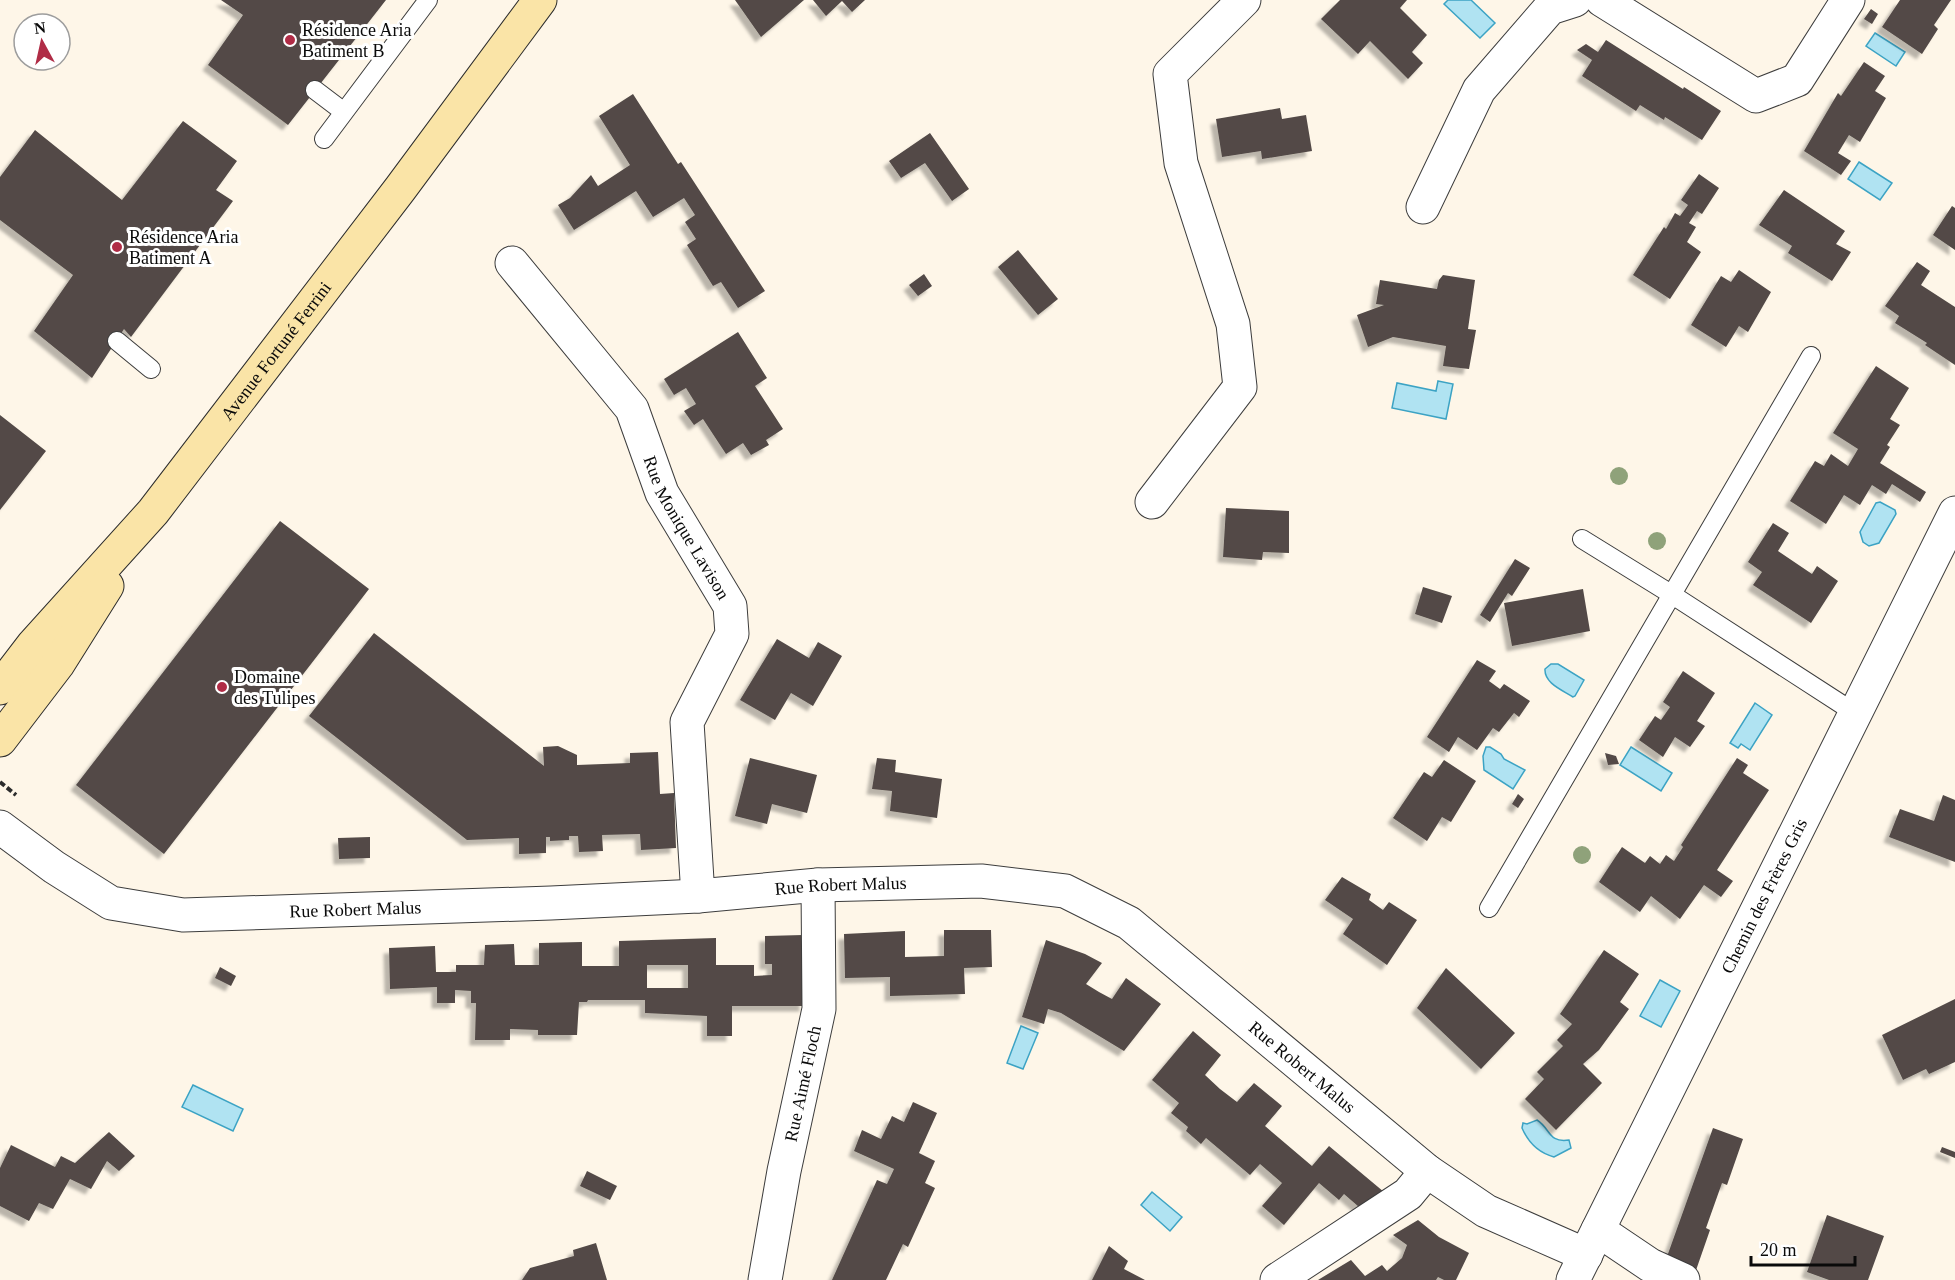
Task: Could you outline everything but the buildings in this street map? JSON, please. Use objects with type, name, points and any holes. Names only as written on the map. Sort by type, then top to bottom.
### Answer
[{"type":"main road","name":"Avenue Fortuné Ferrini","points":[[0,688],[33,645],[153,512],[400,189],[540,0]]},
{"type":"main road","name":"Avenue Fortuné Ferrini","points":[[400,189],[553,0]]},
{"type":"main road","name":"Avenue Fortuné Ferrini","points":[[0,740],[58,664],[153,512]]},
{"type":"street","points":[[1152,502],[1240,387],[1233,324],[1181,163],[1170,74],[1244,0]]},
{"type":"street","points":[[1423,207],[1479,90],[1550,8],[1575,0]]},
{"type":"street","points":[[1602,0],[1756,96],[1797,80],[1848,0]]},
{"type":"street","name":"Rue Monique Lavison","points":[[512,263],[632,409],[662,494],[730,606],[732,634],[687,722],[698,896]]},
{"type":"street","name":"Chemin des Frères Gris","points":[[1586,1255],[1955,513]]},
{"type":"street","name":"Rue Robert Malus","points":[[0,827],[54,867],[111,903],[183,915],[698,896],[818,885],[981,881],[1065,891],[1130,923],[1427,1171],[1486,1211],[1586,1255],[1650,1265],[1683,1280]]},
{"type":"street","name":"Rue Aimé Floch","points":[[765,1280],[784,1171],[819,1009],[818,885]]},
{"type":"street","points":[[1277,1280],[1408,1194],[1427,1171]]},
{"type":"lane","points":[[324,139],[428,0]]},
{"type":"lane","points":[[315,90],[344,112]]},
{"type":"lane","points":[[117,341],[151,369]]},
{"type":"lane","points":[[1489,908],[1811,356]]},
{"type":"lane","points":[[1582,539],[1855,713]]},
{"type":"path","points":[[0,782],[24,801]]},
{"type":"water","points":[[1448,0],[1471,0],[1495,23],[1480,38],[1444,4]]},
{"type":"water","points":[[1875,33],[1905,52],[1896,66],[1866,46]]},
{"type":"water","points":[[1859,162],[1892,183],[1880,200],[1848,179]]},
{"type":"water","points":[[1438,381],[1453,384],[1446,419],[1392,408],[1397,383],[1436,391]]},
{"type":"water","points":[[1880,502],[1895,510],[1896,514],[1879,543],[1869,546],[1863,542],[1860,532],[1876,503]]},
{"type":"water","points":[[1551,664],[1558,664],[1584,680],[1575,696],[1559,689],[1547,678],[1545,669]]},
{"type":"water","points":[[1755,703],[1772,715],[1750,750],[1741,744],[1738,748],[1730,743]]},
{"type":"water","points":[[1486,747],[1490,747],[1501,754],[1504,759],[1525,770],[1513,789],[1484,770],[1483,756]]},
{"type":"water","points":[[1631,747],[1672,773],[1661,791],[1620,765]]},
{"type":"water","points":[[1660,980],[1680,991],[1661,1027],[1640,1016]]},
{"type":"water","points":[[1021,1026],[1038,1033],[1023,1069],[1007,1063]]},
{"type":"water","points":[[193,1085],[243,1109],[233,1131],[182,1107]]},
{"type":"water","points":[[1537,1120],[1553,1137],[1569,1140],[1571,1148],[1554,1157],[1539,1150],[1527,1138],[1522,1128],[1523,1123],[1527,1124]]},
{"type":"water","points":[[1152,1192],[1182,1217],[1170,1231],[1141,1205]]},
{"type":"place","name":"Résidence Aria Batiment B","points":[[290,40]]},
{"type":"place","name":"Résidence Aria Batiment A","points":[[117,247]]},
{"type":"place","name":"Domaine des Tulipes","points":[[222,687]]}]
